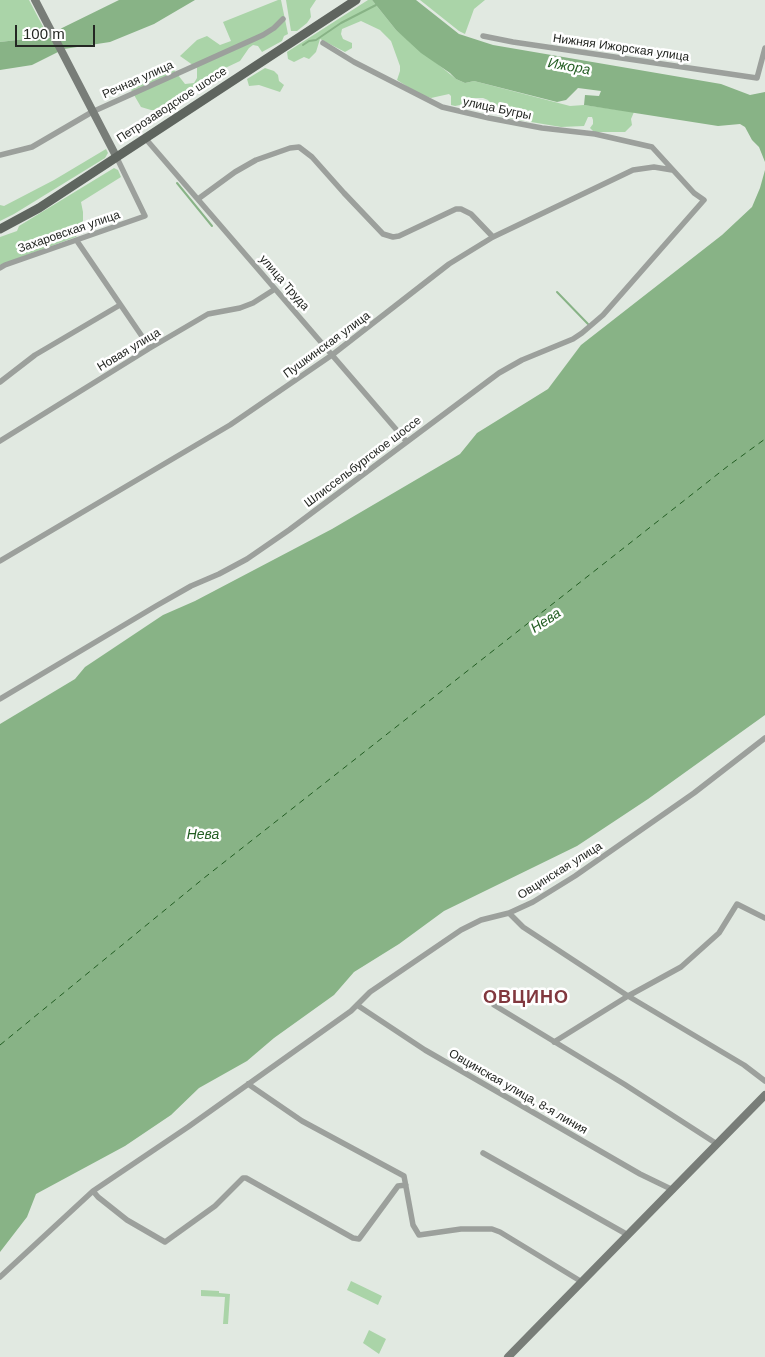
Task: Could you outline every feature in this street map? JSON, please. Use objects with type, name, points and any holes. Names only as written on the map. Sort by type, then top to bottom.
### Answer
[{"type":"main road","points":[[35,0],[116,156]]},
{"type":"main road","name":"Петрозаводское шоссе","points":[[0,229],[39,208],[356,0]]},
{"type":"main road","points":[[508,1357],[765,1096]]},
{"type":"street","name":"Речная улица","points":[[0,155],[32,147],[92,112],[263,35],[283,19]]},
{"type":"street","name":"Нижняя Ижорская улица","points":[[483,36],[756,78],[765,48]]},
{"type":"street","name":"улица Бугры","points":[[323,43],[354,62],[442,107],[542,128],[628,140],[652,147],[694,193],[704,200]]},
{"type":"street","name":"улица Труда","points":[[145,138],[407,442]]},
{"type":"street","points":[[198,199],[235,172],[256,160],[290,148],[300,148],[312,156],[344,194],[383,234],[393,237],[399,236],[456,209],[462,208],[471,214],[493,237]]},
{"type":"street","name":"Захаровская улица","points":[[0,268],[5,264],[77,241],[145,216],[116,156]]},
{"type":"street","name":"Пушкинская улица","points":[[0,561],[230,425],[332,355],[449,264],[493,237],[633,170],[654,167],[672,170]]},
{"type":"street","name":"Шлиссельбургское шоссе","points":[[0,699],[191,586],[247,559],[289,530],[480,386],[511,365],[573,339],[582,333],[603,315],[704,200]]},
{"type":"street","points":[[77,241],[150,348]]},
{"type":"street","name":"Новая улица","points":[[0,441],[208,314],[240,308],[253,303],[275,288]]},
{"type":"street","points":[[0,382],[35,355],[120,305]]},
{"type":"street","name":"Овцинская улица","points":[[0,1277],[92,1190],[188,1127],[357,1005],[370,992],[461,930],[481,920],[510,913],[533,902],[582,871],[694,793],[765,738]]},
{"type":"street","points":[[554,1042],[681,966],[719,933],[737,904],[765,918]]},
{"type":"street","points":[[510,913],[523,927],[628,996],[744,1065],[765,1081]]},
{"type":"street","points":[[494,1004],[717,1144]]},
{"type":"street","name":"Овцинская улица, 8-я линия","points":[[357,1005],[425,1050],[640,1174],[673,1190]]},
{"type":"street","points":[[248,1084],[302,1121],[397,1170],[404,1176],[413,1225],[419,1235],[462,1229],[500,1232],[582,1282]]},
{"type":"street","points":[[484,1152],[628,1235]]},
{"type":"street","points":[[92,1190],[127,1220],[164,1242],[216,1206],[243,1178],[353,1238],[359,1239],[398,1186],[406,1185]]},
{"type":"shaded area","points":[[0,0],[29,0],[49,38],[42,37],[0,42]]},
{"type":"shaded area","points":[[281,0],[288,34],[284,36],[282,41],[262,52],[258,46],[253,45],[240,61],[221,70],[203,82],[193,93],[161,110],[141,107],[130,88],[171,66],[185,84],[194,83],[197,78],[197,68],[180,56],[197,40],[207,36],[220,45],[231,41],[223,22]]},
{"type":"shaded area","points":[[286,0],[316,0],[310,9],[311,17],[297,31],[291,31]]},
{"type":"shaded area","points":[[368,0],[372,0],[396,30],[456,79],[465,83],[474,81],[570,106],[584,105],[634,112],[631,119],[632,125],[625,132],[594,132],[590,128],[593,124],[592,117],[588,117],[584,126],[561,127],[498,115],[488,100],[483,98],[469,98],[460,105],[455,106],[451,105],[451,96],[449,94],[431,98],[419,94],[397,80],[400,66],[391,41],[380,30],[361,21],[342,29],[343,39],[352,43],[352,48],[345,52],[320,39],[316,52],[309,59],[304,57],[294,62],[288,59],[287,52]]},
{"type":"shaded area","points":[[420,0],[485,0],[474,9],[465,34]]},
{"type":"shaded area","points":[[265,68],[274,71],[278,75],[279,81],[284,85],[280,92],[259,85],[249,86],[247,79]]},
{"type":"shaded area","points":[[106,149],[108,153],[105,158],[0,221],[0,205],[4,206],[54,180]]},
{"type":"shaded area","points":[[114,168],[118,170],[121,177],[81,202],[83,228],[76,237],[0,265],[0,237],[17,231],[19,226]]},
{"type":"shaded area","points":[[351,1281],[382,1296],[378,1305],[347,1290]]},
{"type":"shaded area","points":[[201,1290],[230,1294],[228,1324],[223,1324],[225,1297],[201,1296]]},
{"type":"shaded area","points":[[369,1330],[386,1339],[379,1354],[363,1343]]},
{"type":"water","points":[[119,0],[195,0],[154,24],[110,42],[64,49],[32,65],[0,70],[0,42],[42,37],[49,38],[62,28]]},
{"type":"water","name":"Ижора","points":[[372,0],[416,0],[459,34],[493,45],[721,84],[750,95],[765,92],[765,162],[759,147],[752,140],[745,127],[740,124],[718,126],[584,105],[585,95],[599,96],[601,91],[578,88],[566,100],[557,102],[474,81],[465,83],[456,79],[421,53],[396,30]]},
{"type":"water","name":"Нева","points":[[765,170],[765,715],[648,799],[577,846],[444,911],[399,944],[354,972],[334,995],[274,1038],[247,1061],[199,1088],[171,1115],[125,1146],[36,1194],[27,1217],[0,1252],[0,724],[75,679],[85,667],[163,615],[195,601],[332,529],[460,454],[477,433],[548,389],[581,345],[722,235],[752,207]]},
{"type":"waterway","points":[[303,45],[309,41],[316,40],[341,23],[376,5]]},
{"type":"waterway","points":[[177,183],[212,226]]},
{"type":"waterway","points":[[557,292],[588,324]]},
{"type":"ferry route","points":[[0,1045],[204,878],[728,466],[765,439]]},
{"type":"district","name":"ОВЦИНО","points":[[526,998]]}]
